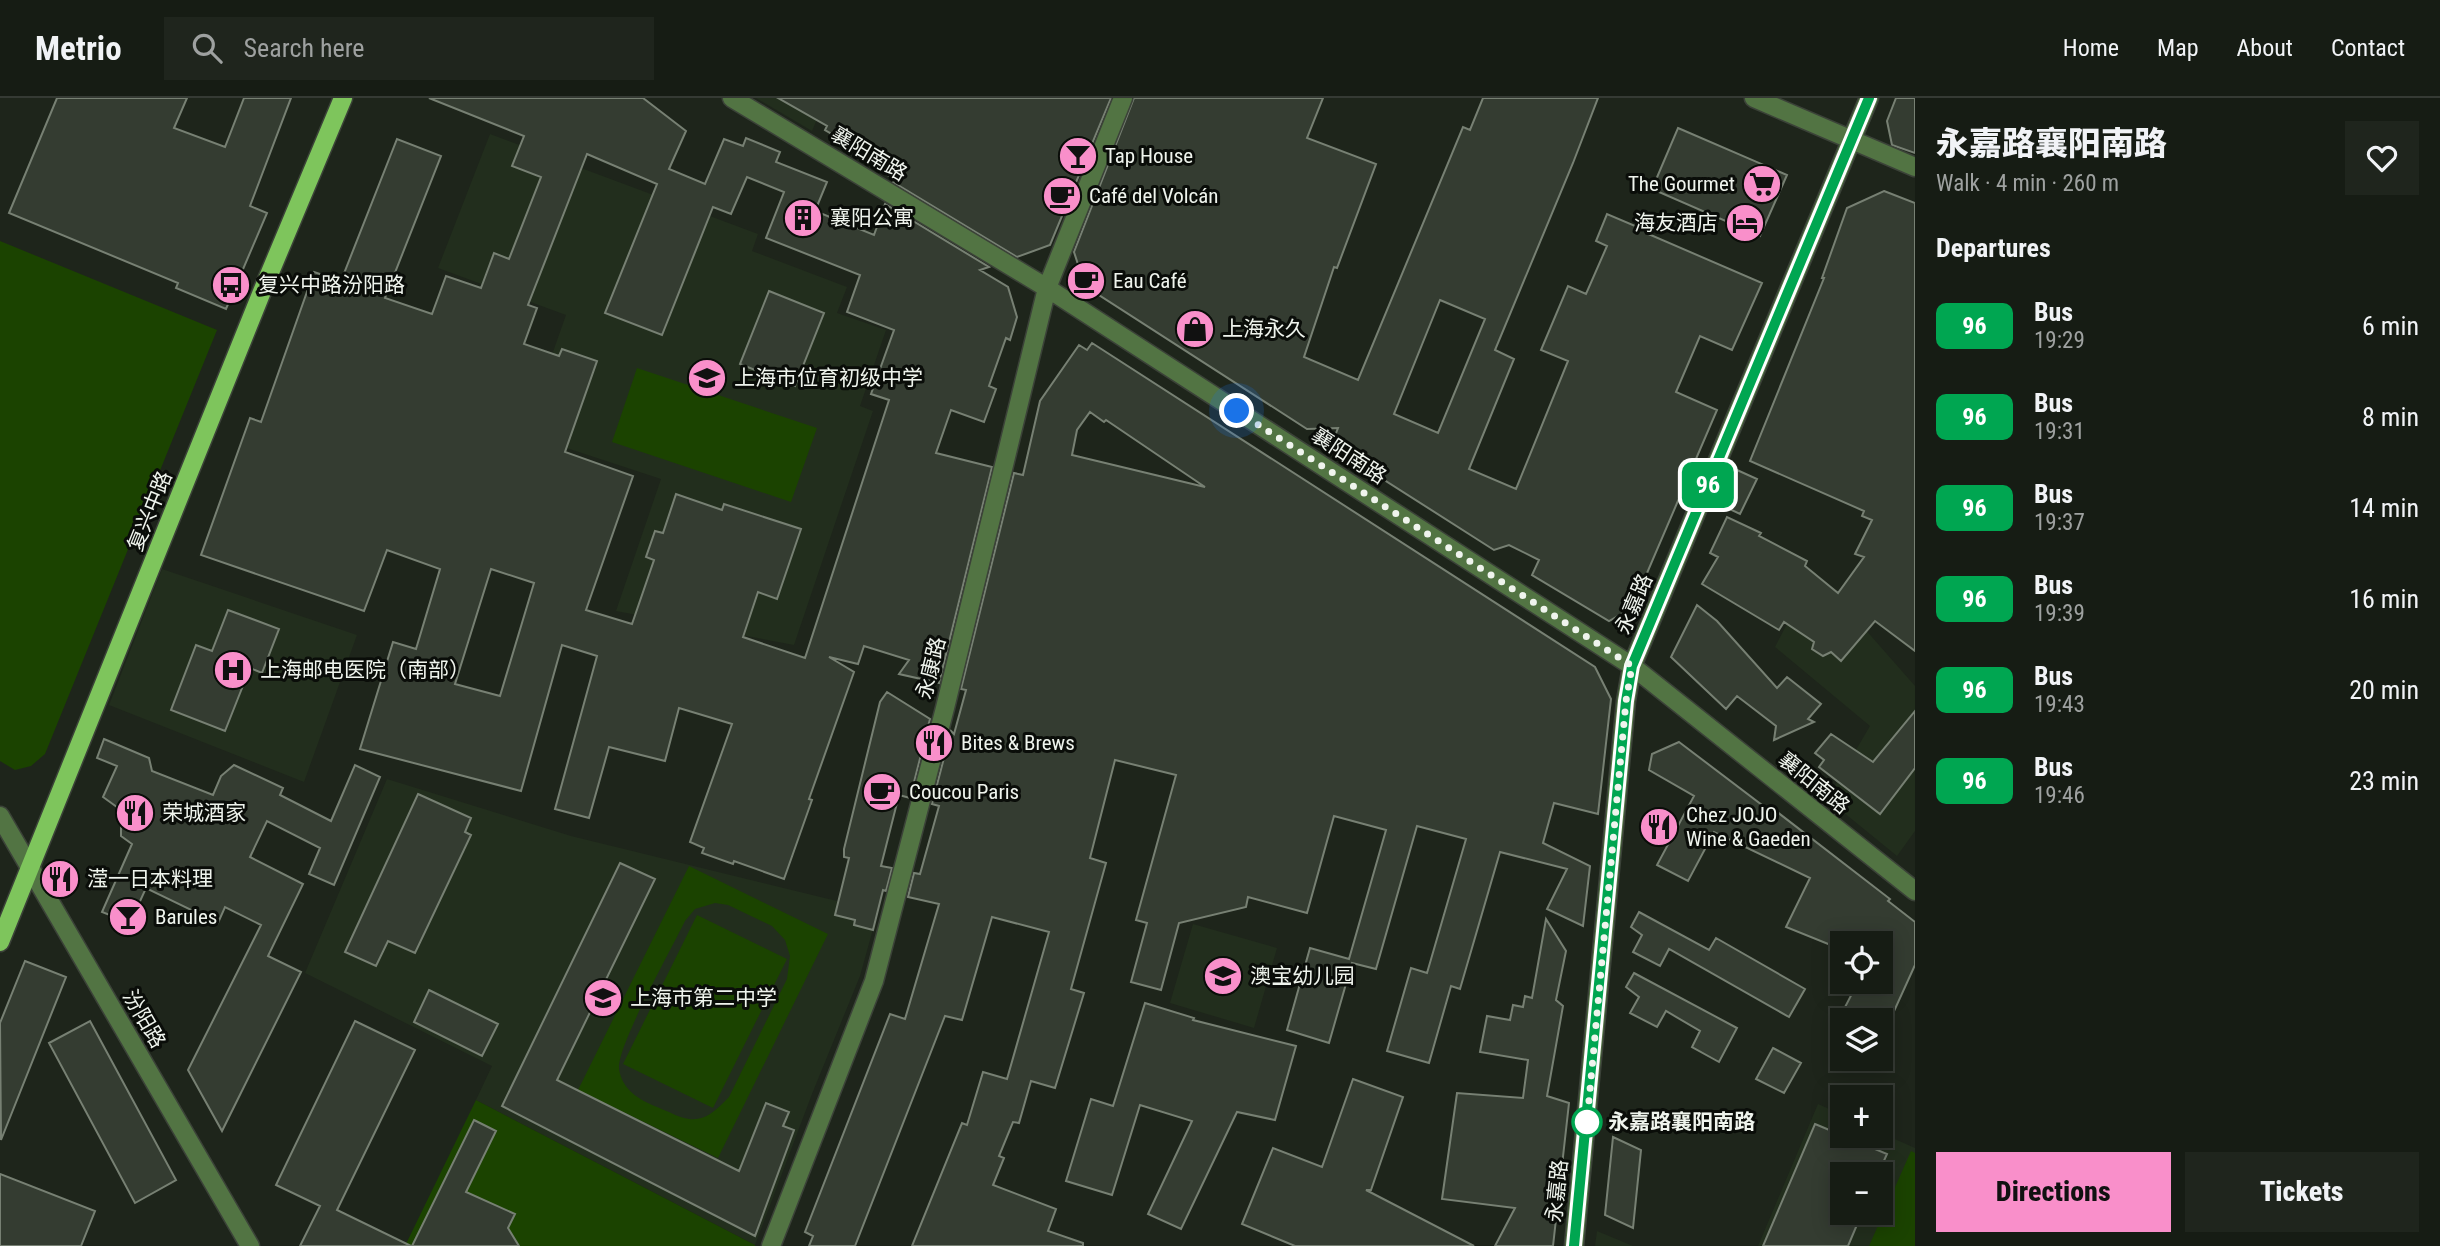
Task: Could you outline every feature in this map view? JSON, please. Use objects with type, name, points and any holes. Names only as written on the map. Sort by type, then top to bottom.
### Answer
[{"type":"main road","name":"复兴中路","points":[[0,942],[261,294],[343,98]]},
{"type":"street","name":"襄阳南路","points":[[732,98],[1047,288],[1632,666],[1915,891]]},
{"type":"street","name":"永康路","points":[[771,1246],[874,981],[948,695],[1047,288],[1123,98]]},
{"type":"street","points":[[1754,98],[1915,167]]},
{"type":"street","name":"永嘉路","points":[[1574,1246],[1626,701],[1632,666],[1869,98]]},
{"type":"street","name":"汾阳路","points":[[0,816],[250,1246]]},
{"type":"shaded area","points":[[756,98],[826,98],[812,131]]},
{"type":"shaded area","name":"上海市位育初级中学","points":[[490,134],[758,234],[752,251],[847,287],[837,313],[886,330],[860,406],[873,411],[794,645],[616,611],[661,479],[524,434],[566,315],[438,268]]},
{"type":"shaded area","name":"上海邮电医院（南部）","points":[[162,569],[357,635],[304,782],[109,705]]},
{"type":"shaded area","points":[[1814,571],[1915,686],[1915,831],[1897,856],[1827,799],[1870,726],[1775,647]]},
{"type":"shaded area","name":"上海市第二中学","points":[[387,779],[571,836],[878,911],[860,976],[755,1245],[476,1100],[492,1066],[305,973]]},
{"type":"shaded area","name":"澳宝幼儿园","points":[[1193,924],[1277,948],[1254,1028],[1170,1003]]},
{"type":"shaded area","points":[[1818,1104],[1830,1109],[1830,1148],[1893,1148],[1893,1138],[1915,1148],[1915,1246],[1758,1246]]},
{"type":"shaded area","points":[[1597,1231],[1633,1246],[1595,1246]]},
{"type":"green space","points":[[0,241],[217,330],[45,754],[31,766],[15,770],[0,761]]},
{"type":"green space","points":[[637,368],[817,428],[791,502],[612,442]]},
{"type":"green space","points":[[689,866],[828,934],[718,1158],[578,1090]],"holes":[[[715,903],[728,905],[772,926],[785,940],[790,956],[787,979],[729,1097],[708,1115],[687,1119],[650,1104],[628,1089],[620,1074],[621,1056],[636,1018],[685,921],[695,909]]]},
{"type":"green space","points":[[697,915],[787,959],[713,1108],[623,1064]]},
{"type":"green space","points":[[476,1100],[755,1245],[755,1246],[405,1246]]},
{"type":"green space","points":[[1911,1151],[1915,1153],[1915,1246],[1869,1246],[1878,1225],[1893,1225],[1893,1192]]},
{"type":"building","points":[[57,98],[187,98],[174,128],[225,147],[244,98],[291,98],[250,206],[267,213],[226,309],[176,288],[178,283],[9,213]]},
{"type":"building","points":[[429,98],[643,98],[686,131],[669,169],[705,184],[724,139],[743,146],[746,138],[780,152],[776,162],[827,182],[815,211],[874,235],[885,204],[989,267],[980,270],[1008,287],[1017,317],[1010,340],[1006,338],[989,386],[996,389],[984,422],[951,410],[936,453],[992,467],[939,683],[899,674],[909,660],[864,646],[858,664],[829,657],[854,672],[784,879],[702,853],[704,848],[690,842],[732,724],[679,708],[665,761],[609,747],[589,818],[555,809],[597,656],[562,645],[521,791],[360,749],[393,642],[416,649],[440,569],[387,550],[364,611],[201,555],[250,418],[261,422],[314,272],[341,281],[397,139],[441,156],[385,298],[432,314],[446,276],[481,288],[494,253],[509,259],[541,177],[512,166],[524,136]],"holes":[[[587,154],[657,184],[605,313],[662,335],[713,207],[731,214],[747,177],[784,192],[766,238],[860,275],[847,312],[894,330],[871,394],[889,400],[805,658],[743,637],[758,592],[777,599],[801,529],[724,504],[722,510],[676,494],[663,533],[655,531],[646,557],[654,560],[632,624],[586,610],[633,476],[565,452],[597,361],[562,349],[559,356],[524,344],[537,308],[528,305]],[[491,569],[534,583],[500,696],[455,684]]]},
{"type":"building","points":[[778,98],[1111,98],[1050,245],[1017,257],[893,182],[894,179],[872,166],[875,159],[825,130],[827,126]]},
{"type":"building","points":[[1134,98],[1323,98],[1307,138],[1376,164],[1337,268],[1334,267],[1304,357],[1358,380],[1463,127],[1470,130],[1483,98],[1598,98],[1495,350],[1514,359],[1469,469],[1516,489],[1568,361],[1541,350],[1568,286],[1586,294],[1607,246],[1596,241],[1607,214],[1762,283],[1732,350],[1700,336],[1676,392],[1717,410],[1632,608],[1609,621],[1532,575],[1539,560],[1509,545],[1494,550],[1331,446],[1338,428],[1307,429],[1085,286],[1074,252]],"holes":[[[1440,300],[1485,319],[1438,433],[1394,414]]]},
{"type":"building","points":[[1896,98],[1915,98],[1915,153],[1892,145],[1887,121]]},
{"type":"building","points":[[1678,128],[1787,175],[1760,236],[1652,189]]},
{"type":"building","points":[[1884,191],[1915,203],[1915,651],[1875,621],[1841,661],[1831,652],[1823,656],[1812,649],[1814,642],[1784,622],[1779,630],[1702,584],[1718,557],[1710,553],[1727,517],[1761,533],[1759,536],[1807,561],[1805,566],[1838,593],[1864,557],[1855,554],[1872,520],[1862,516],[1864,511],[1750,461],[1824,278],[1847,208]]},
{"type":"building","points":[[769,291],[824,313],[795,386],[740,364]]},
{"type":"building","points":[[1092,343],[1595,667],[1611,699],[1598,814],[1554,803],[1543,843],[1590,866],[1583,926],[1547,909],[1567,869],[1500,852],[1460,989],[1451,986],[1429,1063],[1387,1051],[1411,968],[1427,973],[1466,839],[1417,826],[1376,969],[1352,963],[1329,1043],[1287,1030],[1310,948],[1349,959],[1386,830],[1334,816],[1307,913],[1248,897],[1246,907],[1179,923],[1161,990],[1131,982],[1147,923],[1136,920],[1176,775],[1115,760],[1090,858],[1106,863],[1071,989],[1084,993],[1055,1088],[1031,1081],[1019,1123],[1013,1122],[999,1156],[1004,1158],[993,1185],[1056,1209],[1048,1231],[1083,1243],[1083,1246],[912,1246],[962,1123],[967,1125],[983,1072],[1007,1079],[1049,932],[992,917],[962,1020],[945,1016],[855,1246],[809,1246],[813,1236],[805,1232],[890,1014],[905,1019],[939,904],[908,897],[914,873],[920,874],[939,806],[932,804],[951,731],[954,734],[966,690],[961,689],[1014,473],[1023,475],[1040,401],[1079,345],[1087,350]],"holes":[[[1090,412],[1104,422],[1106,420],[1205,487],[1072,455],[1077,430]]]},
{"type":"building","points":[[1737,470],[1757,479],[1740,514],[1721,505]]},
{"type":"building","points":[[1697,605],[1717,621],[1777,688],[1787,677],[1821,704],[1808,719],[1814,722],[1774,740],[1776,726],[1737,696],[1726,709],[1671,657]]},
{"type":"building","points":[[228,610],[279,629],[262,673],[250,668],[225,731],[171,710],[196,645],[212,651]]},
{"type":"building","points":[[887,692],[930,719],[910,798],[899,795],[881,866],[892,868],[886,891],[883,890],[873,930],[854,925],[855,920],[835,915],[849,858],[844,857],[844,849],[880,702]]},
{"type":"building","points":[[1915,711],[1915,768],[1880,814],[1819,767],[1824,760],[1815,753],[1831,734],[1873,762]]},
{"type":"building","points":[[104,739],[149,758],[152,771],[213,795],[221,776],[234,765],[283,788],[280,795],[331,821],[355,765],[380,777],[334,885],[309,874],[320,848],[267,821],[250,857],[303,884],[268,956],[301,972],[222,1131],[188,1070],[261,925],[225,907],[218,923],[146,888],[130,923],[102,912],[132,844],[121,836],[121,810],[103,797],[117,766],[97,758]]},
{"type":"building","points":[[1679,742],[1770,811],[1772,808],[1890,899],[1888,901],[1915,922],[1915,965],[1893,1013],[1893,1008],[1845,1008],[1852,994],[1893,994],[1893,931],[1830,931],[1830,945],[1786,927],[1810,878],[1714,832],[1688,881],[1657,865],[1694,796],[1649,770],[1652,754]]},
{"type":"building","points":[[418,794],[471,818],[465,832],[471,835],[415,953],[388,941],[376,966],[345,952]]},
{"type":"building","points":[[620,863],[655,879],[557,1080],[739,1171],[766,1103],[789,1112],[783,1126],[794,1130],[755,1236],[502,1106]]},
{"type":"building","points":[[1639,912],[1709,950],[1716,938],[1805,989],[1789,1017],[1669,949],[1660,966],[1633,952],[1642,935],[1631,927]]},
{"type":"building","points":[[1546,919],[1566,951],[1556,1000],[1563,1006],[1547,1096],[1569,1103],[1553,1246],[1495,1246],[1515,1208],[1442,1199],[1457,1093],[1523,1098],[1528,1060],[1480,1052],[1487,1016],[1510,1020],[1513,1005],[1523,1007],[1525,996],[1532,998]]},
{"type":"building","points":[[25,961],[66,977],[1,1140],[0,1023]]},
{"type":"building","points":[[1634,973],[1737,1028],[1719,1062],[1692,1047],[1700,1031],[1666,1011],[1657,1027],[1630,1013],[1639,997],[1626,987]]},
{"type":"building","points":[[429,990],[498,1024],[482,1056],[414,1022]]},
{"type":"building","points":[[1145,1003],[1194,1018],[1193,1020],[1296,1046],[1275,1120],[1237,1112],[1181,1229],[1148,1214],[1192,1121],[1140,1105],[1112,1195],[1066,1181],[1091,1099],[1113,1106]]},
{"type":"building","points":[[90,1021],[176,1180],[135,1203],[49,1043]]},
{"type":"building","points":[[355,1021],[415,1050],[337,1210],[411,1246],[300,1246],[320,1206],[276,1185]]},
{"type":"building","points":[[1773,1048],[1801,1063],[1784,1093],[1756,1079]]},
{"type":"building","points":[[1353,1079],[1403,1097],[1371,1190],[1366,1190],[1474,1246],[1295,1246],[1242,1224],[1273,1148],[1322,1167]]},
{"type":"building","points":[[474,1120],[496,1131],[466,1192],[515,1214],[508,1228],[519,1246],[412,1246]]},
{"type":"building","points":[[1815,1124],[1830,1130],[1830,1148],[1873,1148],[1887,1154],[1883,1162],[1830,1162],[1830,1225],[1857,1225],[1848,1246],[1763,1246]]},
{"type":"building","points":[[1613,1137],[1641,1150],[1633,1228],[1605,1215]]},
{"type":"building","points":[[0,1174],[95,1211],[81,1246],[0,1246]]},
{"type":"bus line","name":"96","points":[[1574,1246],[1626,701],[1632,666],[1869,98]]},
{"type":"place","name":"Tap House","points":[[1078,156]]},
{"type":"place","name":"The Gourmet","points":[[1762,184]]},
{"type":"place","name":"Café del Volcán","points":[[1062,196]]},
{"type":"place","name":"襄阳公寓","points":[[803,218]]},
{"type":"place","name":"海友酒店","points":[[1745,223]]},
{"type":"place","name":"Eau Café","points":[[1086,281]]},
{"type":"place","name":"复兴中路汾阳路","points":[[231,285]]},
{"type":"place","name":"上海永久","points":[[1195,329]]},
{"type":"place","name":"上海市位育初级中学","points":[[707,378]]},
{"type":"place","name":"上海邮电医院（南部）","points":[[233,670]]},
{"type":"place","name":"Bites & Brews","points":[[934,743]]},
{"type":"place","name":"Coucou Paris","points":[[882,792]]},
{"type":"place","name":"荣城酒家","points":[[135,813]]},
{"type":"place","name":"Chez JOJO Wine & Gaeden","points":[[1659,827]]},
{"type":"place","name":"滢一日本料理","points":[[60,879]]},
{"type":"place","name":"Barules","points":[[128,917]]},
{"type":"place","name":"澳宝幼儿园","points":[[1223,976]]},
{"type":"place","name":"上海市第二中学","points":[[603,998]]},
{"type":"place","name":"永嘉路襄阳南路","points":[[1587,1122]]},
{"type":"route","points":[[1237,411],[1632,666],[1626,701],[1587,1122]]}]
